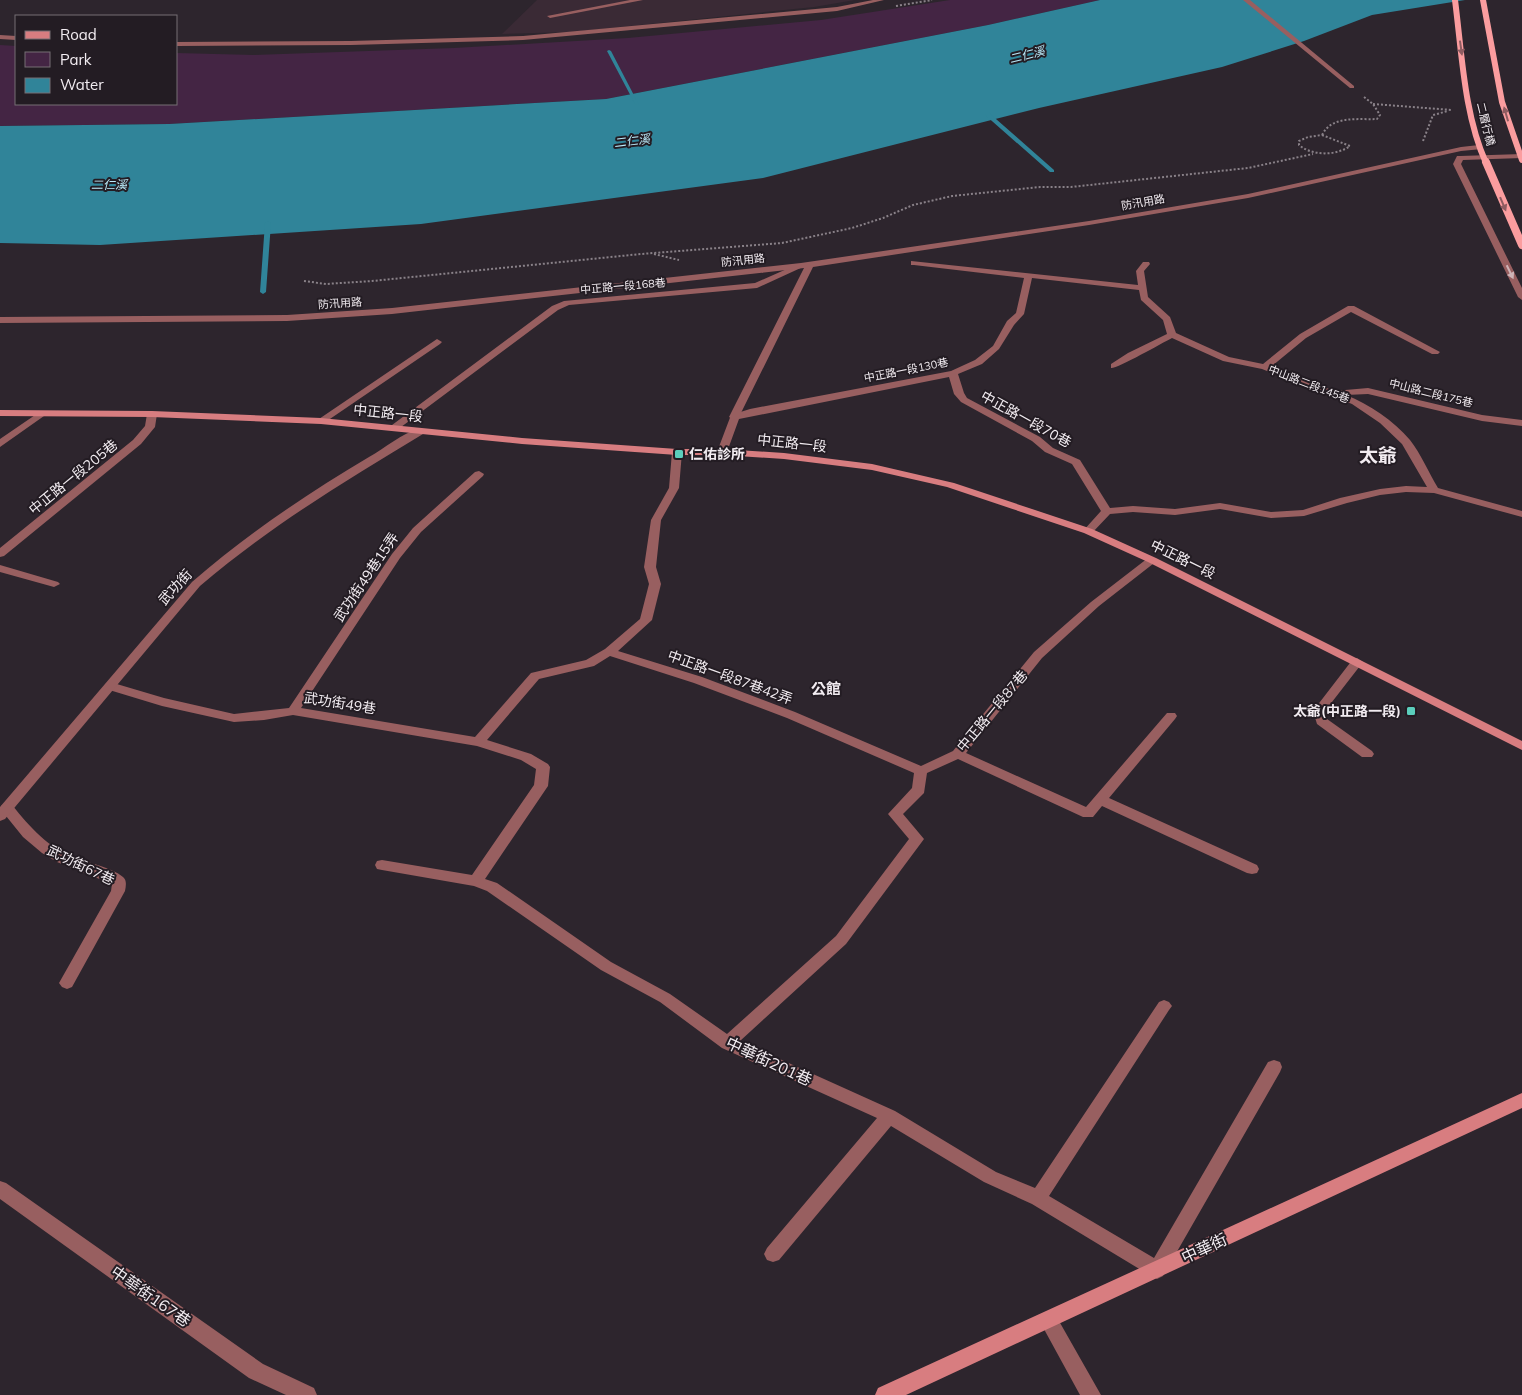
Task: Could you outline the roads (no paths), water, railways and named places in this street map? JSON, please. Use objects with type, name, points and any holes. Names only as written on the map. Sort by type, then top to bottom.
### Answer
[{"type":"main road","name":"二層行橋","points":[[1455,0],[1468,95],[1479,147],[1522,245]]},
{"type":"main road","name":"二層行橋","points":[[1483,0],[1501,98],[1522,158]]},
{"type":"street","points":[[550,16],[640,0]]},
{"type":"street","points":[[178,44],[351,43],[523,38],[837,8],[881,0]]},
{"type":"street","points":[[1246,0],[1352,88]]},
{"type":"street","points":[[0,37],[15,38]]},
{"type":"street","name":"防汛用路","points":[[0,320],[287,318],[392,311],[806,265],[1089,223],[1229,199],[1461,149],[1479,147]]},
{"type":"street","points":[[1522,158],[1460,158],[1457,164],[1522,297]]},
{"type":"street","points":[[914,264],[1144,288]]},
{"type":"street","points":[[1114,366],[1131,355],[1172,335],[1168,319],[1144,298],[1140,271],[1146,264]]},
{"type":"street","points":[[722,452],[730,428],[734,423],[734,417],[806,265]]},
{"type":"street","name":"中正路一段168巷","points":[[393,428],[555,308],[567,303],[757,285],[806,265]]},
{"type":"street","name":"中正路一段130巷","points":[[734,417],[750,412],[953,373],[973,365],[992,352],[1010,321],[1020,314],[1029,275]]},
{"type":"street","points":[[1265,367],[1303,336],[1351,308],[1435,352]]},
{"type":"street","name":"中山路二段145巷","points":[[1172,335],[1226,359],[1265,367],[1355,402],[1383,421],[1406,442],[1434,490]]},
{"type":"street","points":[[321,421],[437,342]]},
{"type":"street","name":"中正路一段70巷","points":[[953,373],[959,394],[964,400],[1036,439],[1048,450],[1076,462],[1107,511]]},
{"type":"street","name":"中山路二段175巷","points":[[1333,393],[1368,392],[1482,418],[1522,423]]},
{"type":"street","name":"中正路一段","points":[[0,413],[152,414],[321,421],[419,432],[677,452],[722,452],[784,456],[872,467],[950,485],[1088,531],[1152,560],[1522,746]]},
{"type":"street","points":[[0,444],[41,414]]},
{"type":"street","name":"中正路一段205巷","points":[[0,553],[137,442],[150,427],[152,414]]},
{"type":"street","name":"武功街","points":[[3,812],[196,584],[217,565],[304,501],[419,432]]},
{"type":"street","points":[[478,742],[535,676],[590,663],[609,652],[646,620],[655,584],[650,567],[656,520],[674,488],[677,452]]},
{"type":"street","name":"武功街49巷15弄","points":[[294,711],[396,556],[417,530],[479,474]]},
{"type":"street","points":[[1088,531],[1107,511],[1133,509],[1175,512],[1220,506],[1271,515],[1304,513],[1344,500],[1380,492],[1406,489],[1434,490],[1522,514]]},
{"type":"street","name":"中正路一段87巷","points":[[921,771],[958,754],[1038,655],[1094,604],[1152,560]]},
{"type":"street","points":[[0,568],[54,584]]},
{"type":"street","name":"中正路一段87巷42弄","points":[[609,652],[698,680],[782,711],[921,771]]},
{"type":"street","points":[[1357,662],[1319,712],[1321,721],[1367,754]]},
{"type":"street","name":"武功街49巷","points":[[110,686],[162,702],[234,718],[294,711],[478,742],[526,757],[543,767],[541,786],[476,881]]},
{"type":"street","points":[[958,754],[1088,814],[1171,716]]},
{"type":"street","points":[[728,1043],[841,940],[917,839],[895,814],[919,790],[921,771]]},
{"type":"street","points":[[1100,800],[1252,869]]},
{"type":"street","name":"武功街67巷","points":[[3,812],[54,855],[110,875],[119,881],[118,892],[67,983]]},
{"type":"street","name":"中華街201巷","points":[[382,865],[476,881],[492,888],[606,966],[665,998],[728,1043],[889,1116],[990,1177],[1038,1198],[1157,1270]]},
{"type":"street","points":[[1038,1198],[1164,1006]]},
{"type":"street","points":[[1157,1270],[1274,1068]]},
{"type":"street","name":"中華街","points":[[885,1395],[1522,1100]]},
{"type":"street","points":[[773,1254],[889,1116]]},
{"type":"street","name":"中華街167巷","points":[[0,1189],[256,1371],[307,1395]]},
{"type":"street","points":[[1048,1320],[1091,1395]]},
{"type":"water","name":"二仁溪","points":[[1100,0],[1465,0],[1372,15],[1304,41],[1222,67],[1039,108],[763,178],[421,224],[100,245],[0,243],[0,126],[169,124],[606,99],[988,25]]},
{"type":"waterway","points":[[609,51],[637,104]]},
{"type":"waterway","points":[[986,113],[1052,171]]},
{"type":"waterway","points":[[263,292],[268,223]]},
{"type":"place","name":"仁佑診所","points":[[679,454]]},
{"type":"place","name":"太爺(中正路一段)","points":[[1411,711]]},
{"type":"district","name":"太爺","points":[[1378,455]]},
{"type":"district","name":"公館","points":[[826,689]]}]
